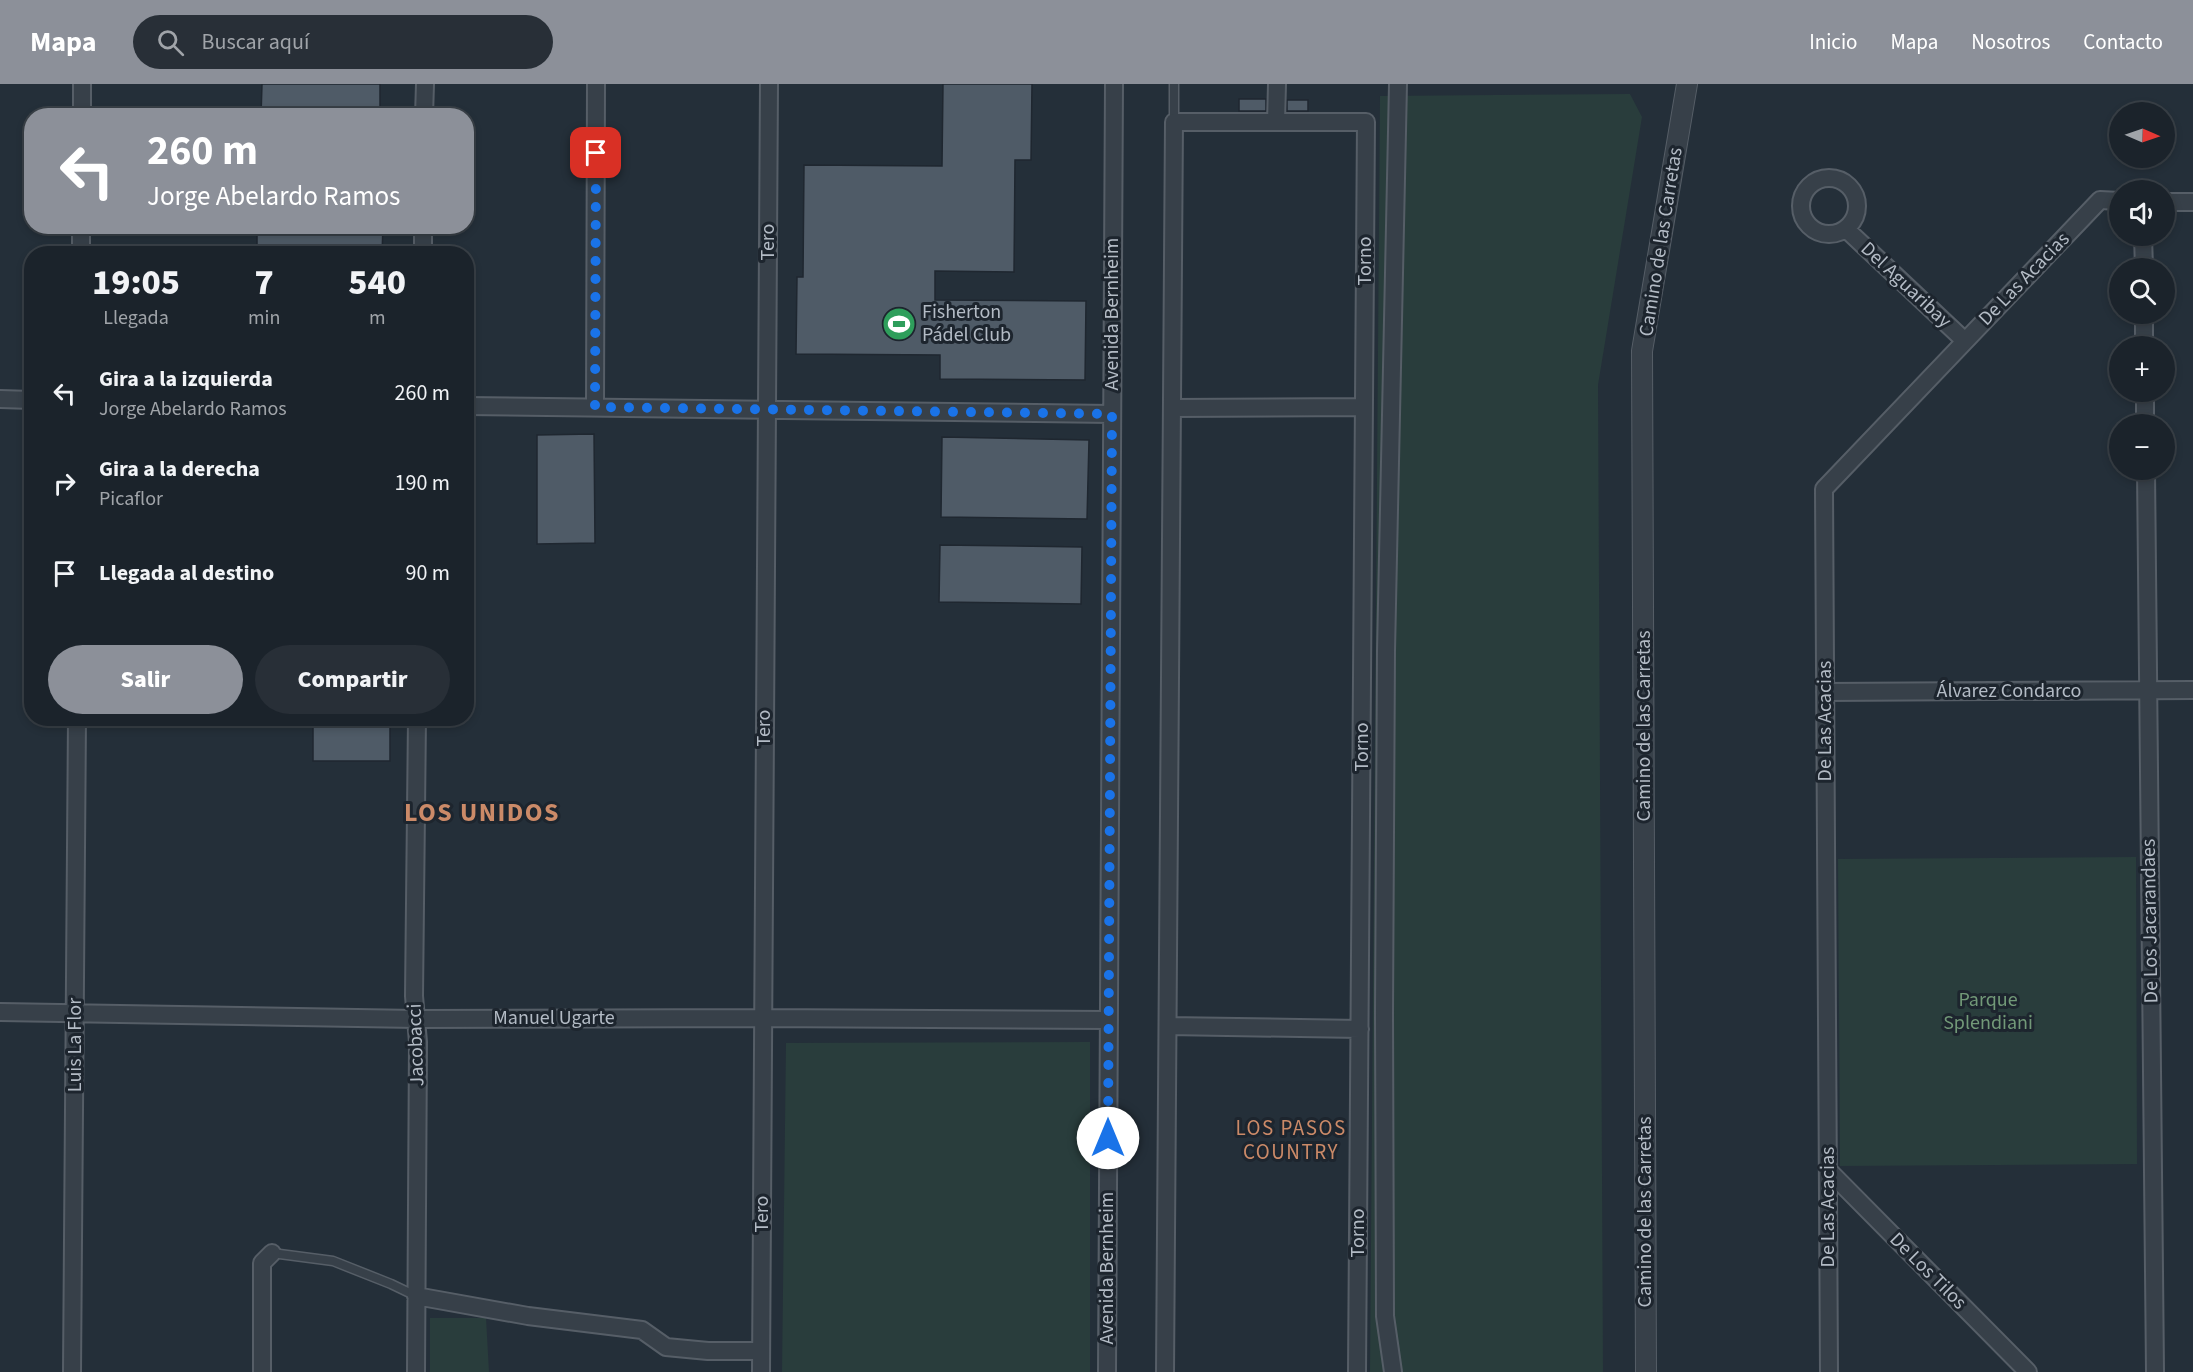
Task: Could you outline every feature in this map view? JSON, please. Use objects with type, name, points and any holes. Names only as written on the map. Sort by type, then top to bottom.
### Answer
[{"type":"street","points":[[82,84],[82,108]]},
{"type":"street","points":[[424,108],[425,84]]},
{"type":"street","points":[[595,407],[596,84]]},
{"type":"street","name":"Tero","points":[[761,1372],[769,84]]},
{"type":"street","name":"Avenida Bernheim","points":[[1107,1372],[1114,84]]},
{"type":"street","points":[[1165,1372],[1174,122],[1276,122],[1277,84]]},
{"type":"street","points":[[1393,1372],[1385,1316],[1384,990],[1386,651],[1398,84]]},
{"type":"street","name":"Camino de las Carretas","points":[[1646,1372],[1642,351],[1687,84]]},
{"type":"street","name":"Torno","points":[[1276,122],[1366,122],[1357,1372]]},
{"type":"street","name":"De Las Acacias","points":[[1829,1372],[1824,489],[2100,200],[2109,200]]},
{"type":"street","points":[[2175,202],[2193,202]]},
{"type":"street","name":"Del Aguaribay","points":[[1846,229],[1965,341]]},
{"type":"street","points":[[0,399],[24,400]]},
{"type":"street","points":[[474,406],[1112,414]]},
{"type":"street","points":[[1172,408],[1364,407]]},
{"type":"street","name":"De Los Jacarandaes","points":[[2146,480],[2155,1372]]},
{"type":"street","name":"Álvarez Condarco","points":[[1825,693],[2193,690]]},
{"type":"street","name":"Luis La Flor","points":[[72,1372],[77,726]]},
{"type":"street","name":"Jacobacci","points":[[416,1372],[418,1042],[414,996],[417,726]]},
{"type":"street","name":"Manuel Ugarte","points":[[0,1012],[416,1019],[1109,1020]]},
{"type":"street","points":[[1168,1026],[1360,1029]]},
{"type":"street","name":"De Los Tilos","points":[[1828,1170],[2028,1372]]},
{"type":"street","points":[[262,1372],[262,1263],[272,1253]]},
{"type":"street","points":[[416,1296],[528,1316],[642,1330],[666,1347],[708,1351],[761,1351]]},
{"type":"lane","points":[[1174,84],[1174,122]]},
{"type":"lane","points":[[272,1253],[333,1261],[416,1296]]},
{"type":"green space","points":[[1630,94],[1642,117],[1598,385],[1603,1372],[1370,1372],[1380,96]]},
{"type":"green space","name":"Parque Splendiani","points":[[2136,857],[2137,1164],[1840,1166],[1838,859]]},
{"type":"green space","points":[[1090,1042],[1090,1372],[782,1372],[786,1043]]},
{"type":"green space","points":[[430,1318],[486,1318],[489,1372],[430,1372]]},
{"type":"building","points":[[262,84],[380,84],[380,108],[261,108]]},
{"type":"building","points":[[943,84],[1032,84],[1031,160],[1015,160],[1014,272],[935,271],[935,300],[1086,301],[1085,380],[940,379],[940,355],[796,354],[797,277],[803,277],[804,165],[942,166]]},
{"type":"building","points":[[1239,99],[1266,99],[1266,111],[1239,111]]},
{"type":"building","points":[[1287,100],[1308,100],[1308,111],[1287,111]]},
{"type":"building","points":[[257,234],[383,234],[382,246],[257,246]]},
{"type":"building","points":[[594,434],[595,543],[537,544],[537,435]]},
{"type":"building","points":[[942,437],[1089,440],[1087,519],[941,517]]},
{"type":"building","points":[[940,545],[1082,547],[1081,604],[939,602]]},
{"type":"building","points":[[313,726],[390,726],[390,761],[313,761]]},
{"type":"place","name":"Fisherton Pádel Club","points":[[899,324]]},
{"type":"district","name":"LOS UNIDOS","points":[[482,812]]},
{"type":"district","name":"LOS PASOS COUNTRY","points":[[1291,1140]]},
{"type":"route","points":[[596,153],[595,407],[1112,414],[1108,1138]]}]
